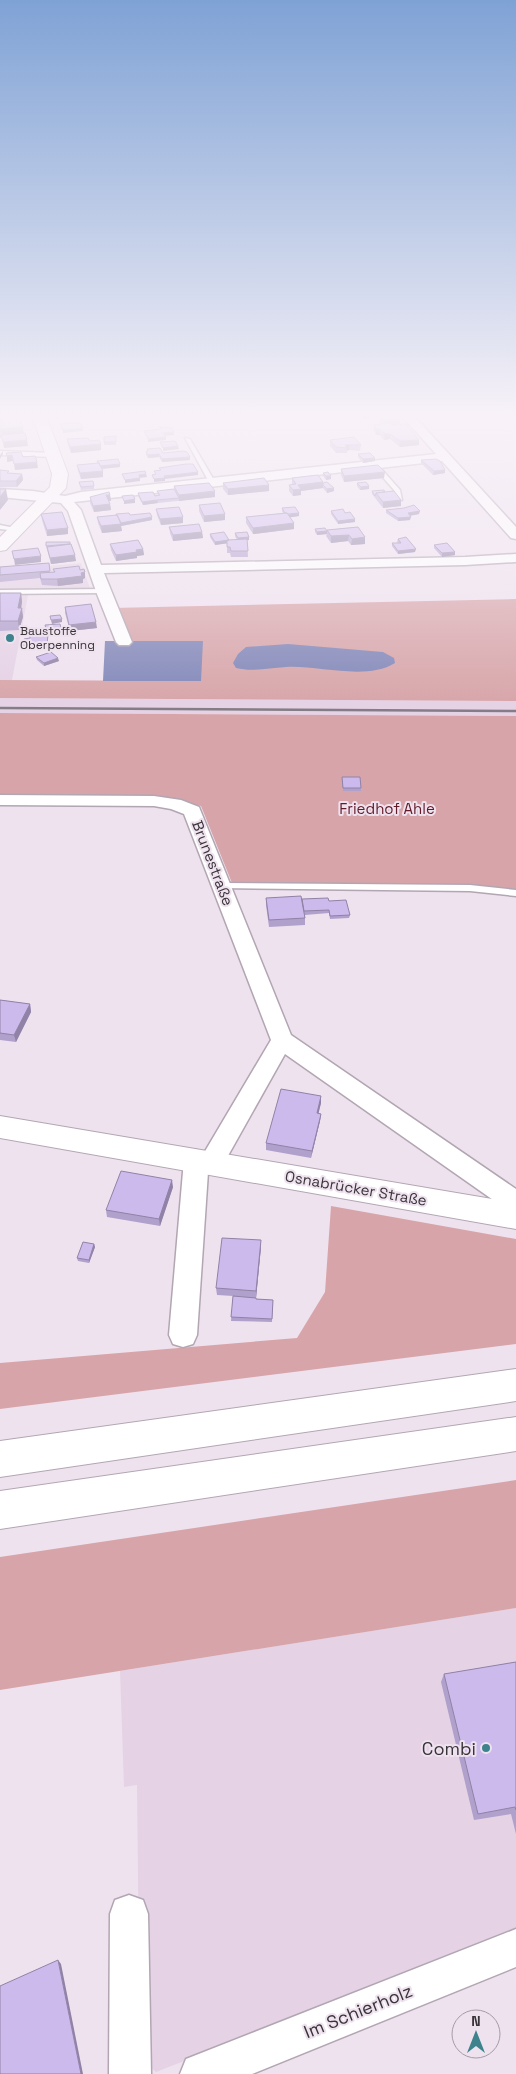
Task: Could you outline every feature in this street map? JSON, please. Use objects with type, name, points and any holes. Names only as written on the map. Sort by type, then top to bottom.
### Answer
[{"type":"main road","points":[[0,546],[35,512]]},
{"type":"main road","name":"Osnabrücker Straße","points":[[0,1127],[204,1162],[512,1207]]},
{"type":"main road","points":[[0,1459],[516,1385]]},
{"type":"main road","points":[[0,1510],[516,1434]]},
{"type":"street","points":[[75,512],[103,591],[124,642]]},
{"type":"street","points":[[496,512],[516,534]]},
{"type":"street","points":[[95,569],[465,562],[516,558]]},
{"type":"street","name":"Brunestraße","points":[[0,800],[154,801],[175,804],[192,811],[282,1040]]},
{"type":"street","points":[[183,1335],[204,1162],[282,1040],[512,1207]]},
{"type":"street","points":[[129,1914],[130,2074]]},
{"type":"street","name":"Im Schierholz","points":[[201,2074],[516,1948]]},
{"type":"lane","points":[[0,527],[18,529]]},
{"type":"lane","points":[[0,592],[103,591]]},
{"type":"lane","points":[[222,886],[470,888],[516,893]]},
{"type":"shaded area","name":"Baustoffe Oberpenning","points":[[81,563],[92,594],[28,595],[12,680],[0,680],[0,570]]},
{"type":"shaded area","points":[[0,698],[516,701],[516,716],[0,713]]},
{"type":"shaded area","points":[[516,1608],[516,1932],[156,2072],[140,2058],[137,1785],[124,1787],[120,1671]]},
{"type":"green space","points":[[516,599],[516,701],[0,698],[0,680],[201,681],[127,640],[112,608]]},
{"type":"green space","name":"Friedhof Ahle","points":[[0,713],[516,716],[516,889],[472,885],[232,883],[201,806],[172,798],[0,796]]},
{"type":"green space","points":[[331,1206],[516,1239],[516,1344],[0,1409],[0,1363],[297,1338],[325,1292]]},
{"type":"green space","points":[[516,1480],[516,1608],[0,1690],[0,1557]]},
{"type":"water","points":[[105,641],[203,641],[201,681],[103,681]]},
{"type":"water","points":[[288,644],[383,652],[394,658],[395,663],[370,671],[356,672],[299,667],[248,670],[236,668],[233,663],[238,654],[246,647]]},
{"type":"building","points":[[62,512],[68,528],[47,530],[41,514]]},
{"type":"building","points":[[157,512],[181,512],[183,517],[160,519]]},
{"type":"building","points":[[202,512],[224,512],[225,514],[204,516]]},
{"type":"building","points":[[284,512],[299,513],[288,514]]},
{"type":"building","points":[[332,512],[350,512],[355,519],[338,521]]},
{"type":"building","points":[[389,512],[415,512],[408,513],[411,517],[398,518]]},
{"type":"building","points":[[129,513],[130,515],[150,513],[152,517],[121,523],[116,515]]},
{"type":"building","points":[[287,513],[294,523],[253,528],[246,517]]},
{"type":"building","points":[[117,515],[121,524],[101,526],[97,517]]},
{"type":"building","points":[[199,524],[202,532],[173,535],[169,527]]},
{"type":"building","points":[[358,527],[365,537],[352,539],[349,535],[331,536],[327,530]]},
{"type":"building","points":[[325,528],[327,531],[317,532],[315,529]]},
{"type":"building","points":[[224,532],[229,540],[215,542],[210,534]]},
{"type":"building","points":[[247,532],[249,537],[238,538],[235,533]]},
{"type":"building","points":[[406,537],[416,549],[398,551],[392,543],[401,543],[398,539]]},
{"type":"building","points":[[247,539],[248,551],[231,551],[230,547],[227,547],[227,540]]},
{"type":"building","points":[[138,540],[143,549],[136,550],[137,552],[116,555],[110,544]]},
{"type":"building","points":[[46,542],[70,542],[70,544],[46,546]]},
{"type":"building","points":[[447,543],[455,552],[442,553],[434,545]]},
{"type":"building","points":[[71,544],[75,555],[50,558],[47,547]]},
{"type":"building","points":[[38,548],[41,556],[14,559],[12,551]]},
{"type":"building","points":[[49,563],[50,571],[0,575],[0,567]]},
{"type":"building","points":[[79,566],[80,570],[84,569],[85,572],[81,573],[82,576],[41,579],[40,573],[55,572],[53,569]]},
{"type":"building","points":[[0,593],[21,593],[18,608],[22,608],[18,621],[0,621]]},
{"type":"building","points":[[91,604],[96,622],[69,625],[65,607]]},
{"type":"building","points":[[60,615],[62,619],[51,620],[50,616]]},
{"type":"building","points":[[60,624],[62,631],[47,632],[45,625]]},
{"type":"building","points":[[48,634],[47,645],[23,646],[24,639],[30,638],[30,635]]},
{"type":"building","points":[[51,652],[58,658],[44,663],[36,657]]},
{"type":"building","points":[[342,777],[360,777],[361,788],[343,788]]},
{"type":"building","points":[[301,896],[305,918],[269,920],[266,898]]},
{"type":"building","points":[[328,898],[329,901],[346,900],[350,915],[330,916],[329,910],[304,911],[302,899]]},
{"type":"building","points":[[0,1000],[30,1004],[14,1035],[0,1033]]},
{"type":"building","points":[[281,1089],[321,1096],[317,1113],[321,1114],[312,1151],[266,1143]]},
{"type":"building","points":[[121,1171],[172,1180],[159,1219],[106,1210]]},
{"type":"building","points":[[222,1238],[261,1240],[256,1291],[216,1288]]},
{"type":"building","points":[[83,1242],[94,1244],[89,1260],[77,1258]]},
{"type":"building","points":[[233,1296],[273,1300],[272,1319],[231,1317]]},
{"type":"building","name":"Combi","points":[[516,1662],[516,1810],[515,1807],[478,1814],[444,1674]]},
{"type":"building","points":[[58,1960],[81,2074],[0,2074],[0,1986]]},
{"type":"railway","points":[[0,708],[516,711]]},
{"type":"place","name":"Baustoffe Oberpenning","points":[[10,638]]},
{"type":"place","name":"Combi","points":[[486,1748]]}]
